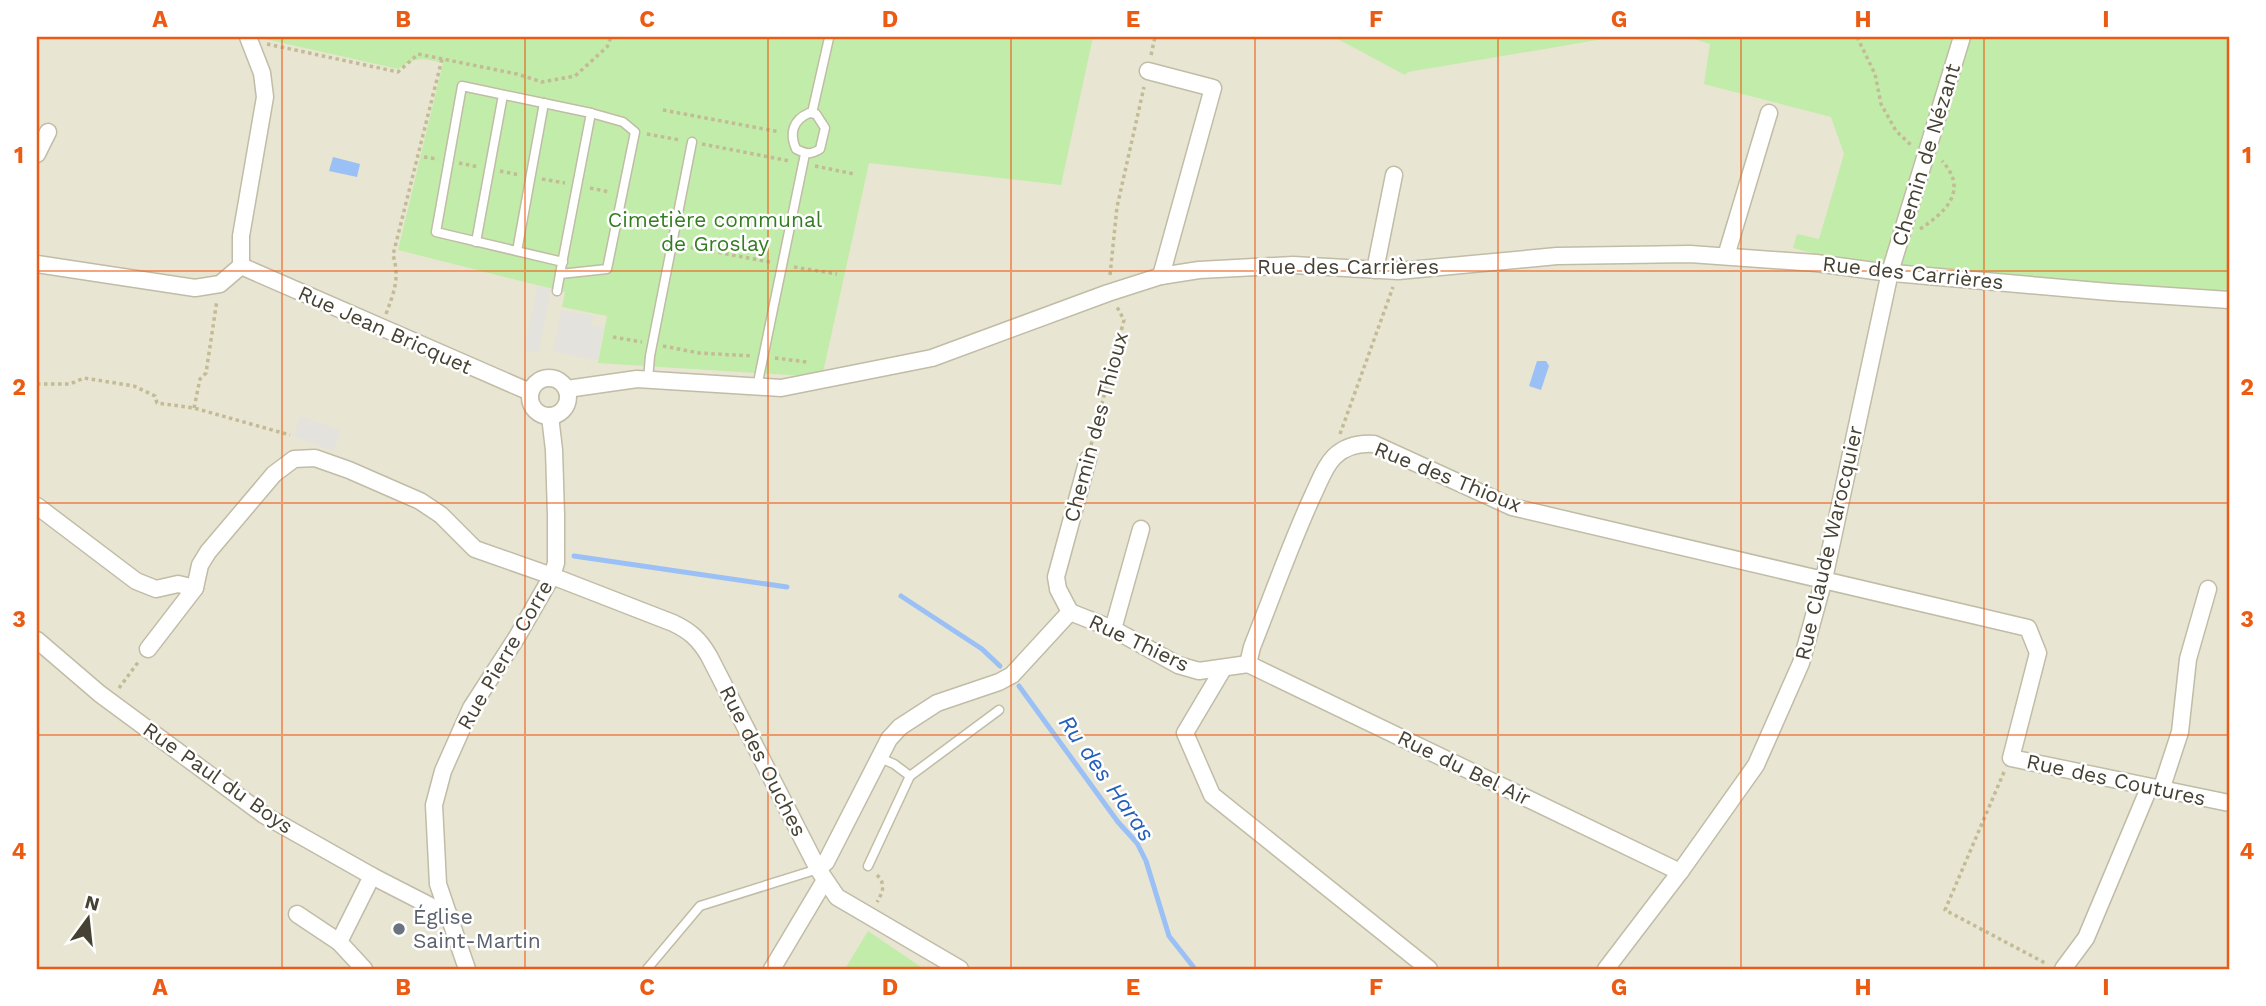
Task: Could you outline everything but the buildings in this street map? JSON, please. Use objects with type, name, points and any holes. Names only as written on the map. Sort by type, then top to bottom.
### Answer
[{"type":"street","name":"Chemin de Nézant","points":[[1890,272],[1962,37]]},
{"type":"street","points":[[37,264],[195,288],[220,284],[241,266],[241,236],[265,97],[262,73],[248,38]]},
{"type":"street","points":[[1148,71],[1213,89],[1161,276]]},
{"type":"street","points":[[1726,256],[1769,113]]},
{"type":"street","points":[[37,154],[48,132]]},
{"type":"street","points":[[1375,270],[1394,175]]},
{"type":"street","name":"Rue des Carrières","points":[[567,388],[637,379],[781,388],[932,358],[1161,276],[1199,270],[1293,265],[1398,271],[1557,256],[1690,254],[1816,263],[2109,292],[2229,300]]},
{"type":"street","name":"Rue Jean Bricquet","points":[[241,266],[530,392]]},
{"type":"street","name":"Rue Claude Warocquier","points":[[1605,969],[1680,872],[1756,765],[1801,663],[1824,579],[1890,272]]},
{"type":"street","points":[[547,377],[559,380],[567,388],[569,395],[566,407],[556,415],[544,416],[534,409],[530,392],[536,382],[547,377]]},
{"type":"street","name":"Rue Pierre Corre","points":[[467,969],[438,884],[434,805],[443,771],[471,708],[517,638],[552,576],[556,563],[554,450],[550,416]]},
{"type":"street","name":"Rue des Thioux","points":[[1248,664],[1252,647],[1304,513],[1326,467],[1333,457],[1354,445],[1383,447],[1512,507],[1824,579]]},
{"type":"street","name":"Rue des Ouches","points":[[148,649],[195,588],[200,565],[208,552],[274,474],[294,459],[315,458],[349,470],[420,501],[441,515],[475,549],[673,622],[691,632],[699,640],[821,875],[837,897],[960,969]]},
{"type":"street","name":"Chemin des Thioux","points":[[1070,612],[1058,589],[1056,577],[1088,459]]},
{"type":"street","points":[[37,506],[135,581],[156,589],[178,583],[195,588]]},
{"type":"street","points":[[1113,629],[1141,529]]},
{"type":"street","name":"Rue des Coutures","points":[[1824,579],[2028,628],[2038,653],[2011,758],[2229,803]]},
{"type":"street","points":[[2063,969],[2086,938],[2151,788],[2179,732],[2188,659],[2208,589]]},
{"type":"street","name":"Rue Thiers","points":[[772,969],[889,738],[920,712],[937,703],[1012,675],[1070,612],[1113,629],[1178,665],[1199,671],[1248,664]]},
{"type":"street","name":"Rue Paul du Boys","points":[[37,640],[109,701],[264,814],[372,877],[450,916]]},
{"type":"street","name":"Rue du Bel Air","points":[[1248,664],[1680,872]]},
{"type":"street","points":[[1223,668],[1185,733],[1212,795],[1429,969]]},
{"type":"street","points":[[339,942],[372,877]]},
{"type":"street","points":[[297,914],[339,942],[365,969]]},
{"type":"lane","points":[[812,113],[829,38]]},
{"type":"lane","points":[[561,274],[607,268],[635,132],[623,122],[591,113],[462,86],[436,232],[563,262]]},
{"type":"lane","points":[[476,242],[503,95]]},
{"type":"lane","points":[[517,251],[544,103]]},
{"type":"lane","points":[[557,291],[591,113]]},
{"type":"lane","points":[[804,158],[796,149],[793,134],[795,123],[800,117],[812,113]]},
{"type":"lane","points":[[757,387],[804,158],[820,149],[823,141],[825,128],[822,120],[812,113]]},
{"type":"lane","points":[[648,380],[652,344],[692,142]]},
{"type":"lane","points":[[867,866],[910,776],[999,710]]},
{"type":"lane","points":[[880,758],[910,776]]},
{"type":"lane","points":[[647,969],[699,906],[821,875]]},
{"type":"path","points":[[248,38],[398,72],[418,54],[517,74],[542,82],[575,76],[607,47],[611,37]]},
{"type":"path","points":[[1108,293],[1117,206],[1155,37]]},
{"type":"path","points":[[1857,37],[1875,74],[1881,104],[1896,131],[1917,149],[1943,161],[1953,175],[1953,192],[1942,214],[1899,242]]},
{"type":"path","points":[[380,328],[393,295],[398,270],[393,255],[442,59]]},
{"type":"path","points":[[663,110],[793,134]]},
{"type":"path","points":[[635,132],[804,158],[854,174]]},
{"type":"path","points":[[671,244],[837,274]]},
{"type":"path","points":[[1345,449],[1339,437],[1398,271]]},
{"type":"path","points":[[194,408],[200,379],[206,373],[220,284]]},
{"type":"path","name":"Chemin des Thioux","points":[[1088,459],[1124,320],[1108,293]]},
{"type":"path","points":[[613,337],[699,353],[807,362]]},
{"type":"path","points":[[37,384],[70,384],[84,378],[134,386],[155,396],[158,403],[194,408],[290,435]]},
{"type":"path","points":[[109,701],[148,649]]},
{"type":"path","points":[[2011,758],[1945,910],[2057,969]]},
{"type":"path","points":[[867,866],[881,880],[883,888],[869,915]]},
{"type":"path","points":[[886,969],[900,969]]},
{"type":"shaded area","points":[[37,37],[2229,37],[2229,969],[37,969]]},
{"type":"shaded area","points":[[537,286],[551,289],[539,353],[525,350]]},
{"type":"shaded area","points":[[561,310],[593,316],[591,325],[604,327],[598,360],[553,352]]},
{"type":"shaded area","points":[[301,416],[341,431],[333,451],[293,436]]},
{"type":"green space","name":"Cimetière communal de Groslay","points":[[256,37],[1093,37],[1061,185],[869,163],[822,377],[598,363],[607,316],[562,307],[565,292],[398,250],[443,63],[419,59],[398,69]]},
{"type":"green space","points":[[1334,37],[1615,37],[1408,72],[1405,75]]},
{"type":"green space","points":[[1688,37],[2229,37],[2229,291],[1870,269],[1793,248],[1797,234],[1819,239],[1844,154],[1831,117],[1704,84],[1710,44]]},
{"type":"green space","points":[[868,931],[924,969],[845,969]]},
{"type":"water","points":[[333,157],[360,164],[357,177],[329,171]]},
{"type":"water","points":[[1537,361],[1546,361],[1549,366],[1541,390],[1529,386]]},
{"type":"waterway","name":"Ru des Haras","points":[[574,556],[787,587]]},
{"type":"waterway","name":"Ru des Haras","points":[[901,596],[982,649],[1000,666]]},
{"type":"waterway","name":"Ru des Haras","points":[[1019,686],[1118,822],[1137,843],[1146,861],[1169,936],[1195,969]]},
{"type":"place","name":"Église Saint-Martin","points":[[399,929]]}]
